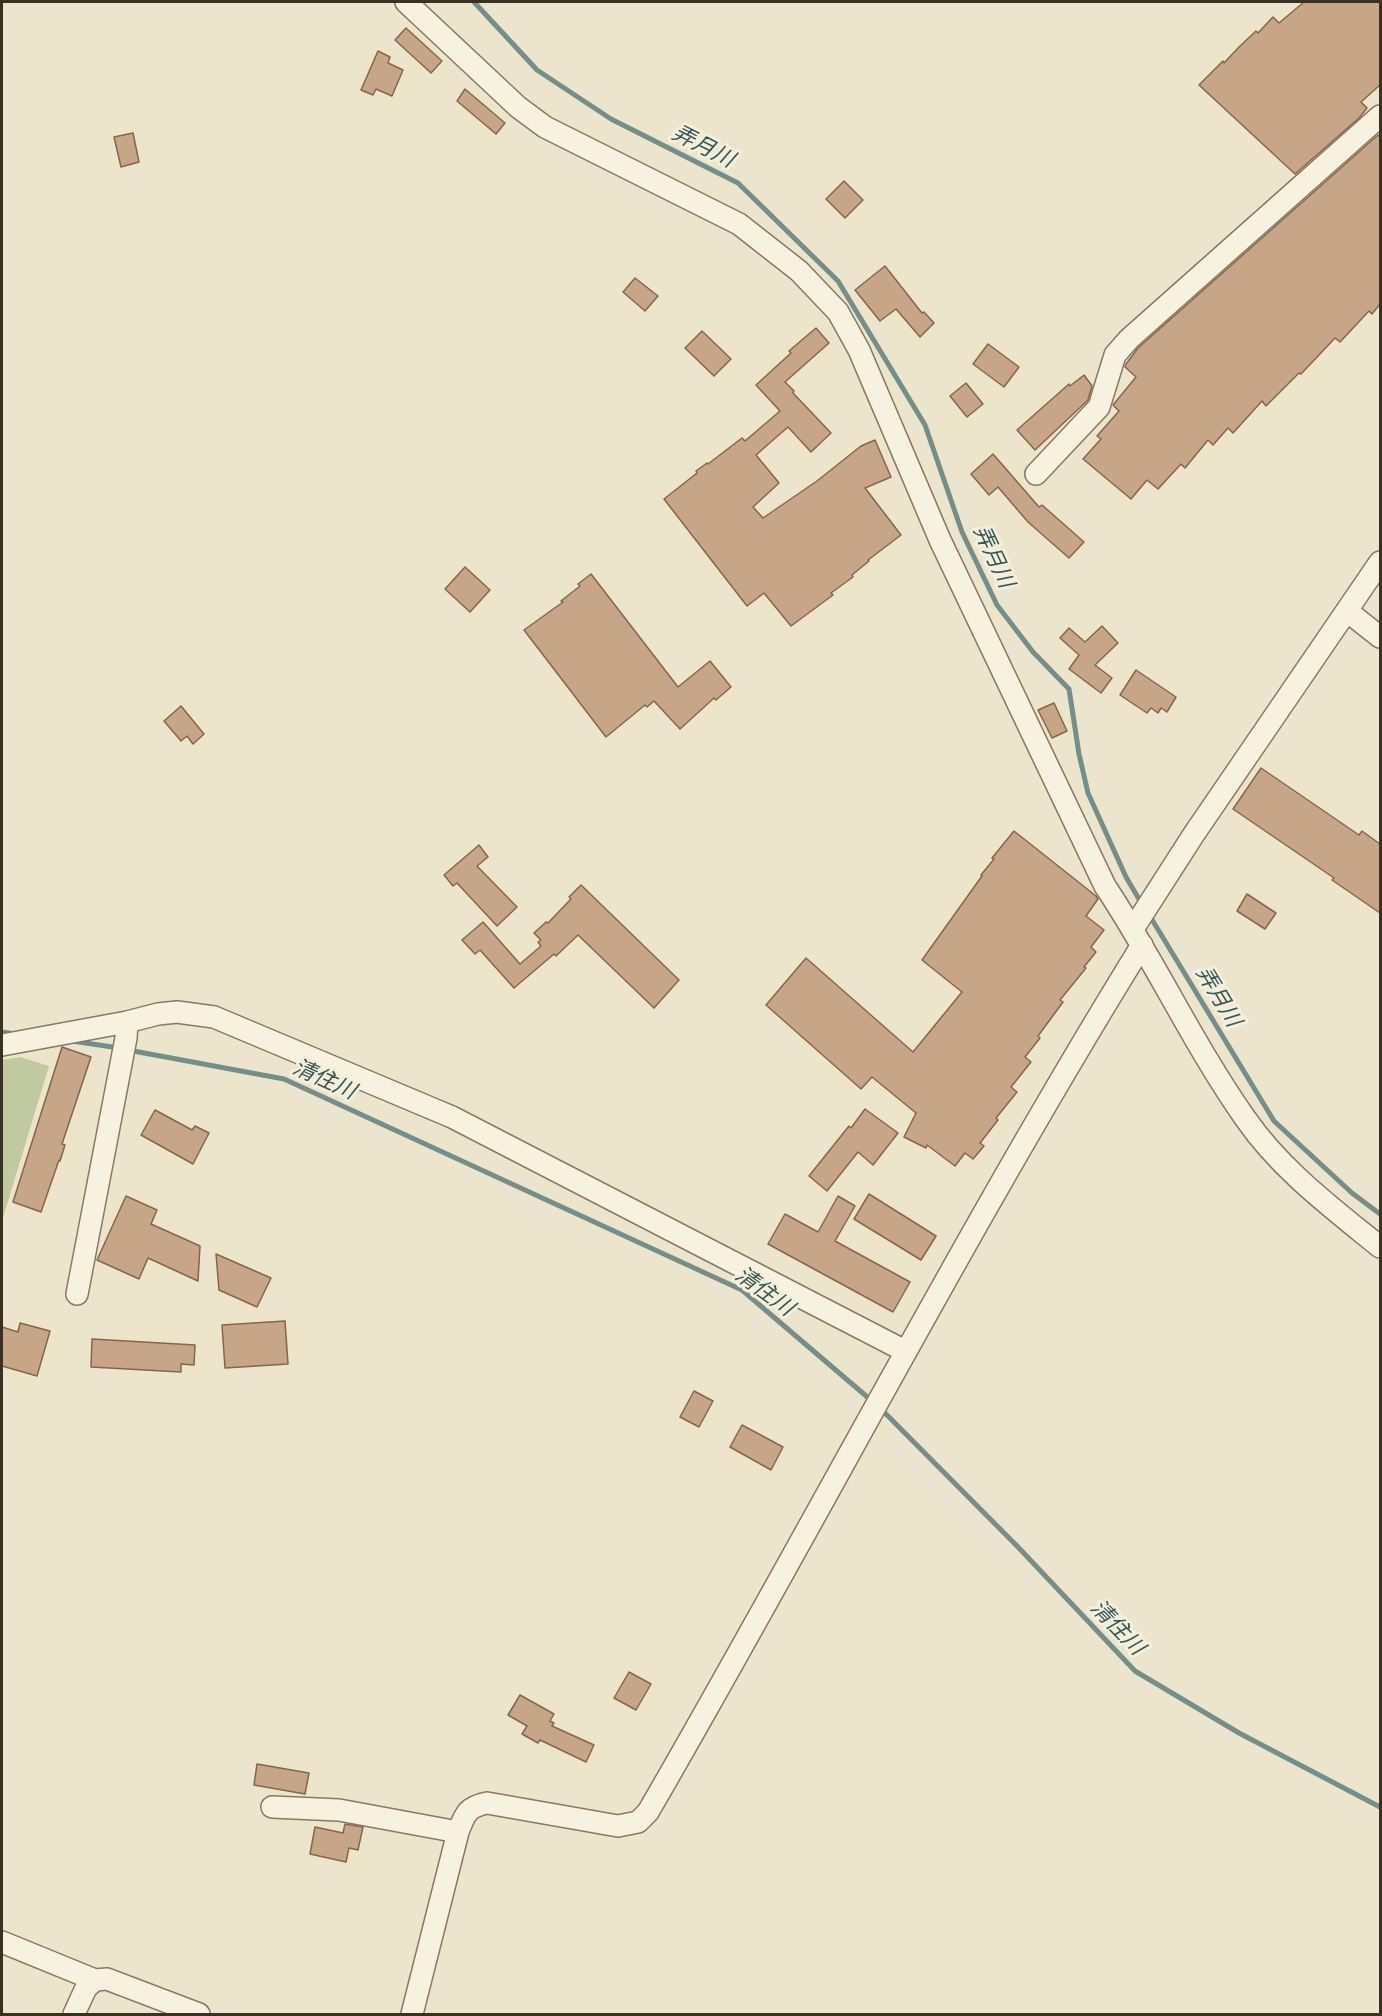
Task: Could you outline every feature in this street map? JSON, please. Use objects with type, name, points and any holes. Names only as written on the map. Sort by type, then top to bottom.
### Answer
[{"type":"street","points":[[406,2],[518,107],[545,127],[739,224],[799,271],[838,312],[859,350],[940,540],[1105,886],[1138,937],[1188,1026],[1245,1118],[1281,1161],[1380,1247]]},
{"type":"street","points":[[1036,474],[1099,407],[1115,355],[1129,339],[1380,116]]},
{"type":"street","points":[[412,2014],[458,1832],[464,1815],[475,1805],[487,1803],[618,1826],[638,1822],[648,1812],[905,1351],[1102,1009],[1194,834],[1380,562]]},
{"type":"street","points":[[1347,611],[1380,637]]},
{"type":"street","points":[[2,1045],[127,1022],[158,1014],[177,1012],[214,1017],[452,1117],[905,1351]]},
{"type":"street","points":[[77,1294],[126,1038],[127,1022]]},
{"type":"street","points":[[272,1807],[339,1809],[458,1832]]},
{"type":"street","points":[[2,1942],[95,1980],[107,1979],[199,2014]]},
{"type":"street","points":[[74,2014],[86,1988],[95,1980]]},
{"type":"green space","points":[[20,1057],[49,1066],[2,1221],[2,1060]]},
{"type":"building","points":[[1304,2],[1380,2],[1380,85],[1361,102],[1367,108],[1359,118],[1295,174],[1199,85],[1273,17],[1279,23]]},
{"type":"building","points":[[406,28],[442,61],[431,73],[395,40]]},
{"type":"building","points":[[378,51],[390,57],[388,63],[403,70],[392,96],[376,89],[373,95],[361,90]]},
{"type":"building","points":[[465,89],[505,123],[496,134],[457,101]]},
{"type":"building","points":[[133,133],[139,162],[121,167],[114,137]]},
{"type":"building","points":[[1378,135],[1380,137],[1380,304],[1372,314],[1369,311],[1340,342],[1335,338],[1266,406],[1262,401],[1233,433],[1228,428],[1213,445],[1208,440],[1185,468],[1181,464],[1158,489],[1147,480],[1131,499],[1083,459],[1101,439],[1097,436],[1119,411],[1113,405],[1136,377],[1125,367],[1126,364],[1138,348]]},
{"type":"building","points":[[844,181],[863,200],[845,218],[826,199]]},
{"type":"building","points":[[885,266],[922,313],[924,312],[934,323],[920,337],[896,309],[880,321],[855,290]]},
{"type":"building","points":[[635,278],[658,296],[645,311],[623,292]]},
{"type":"building","points":[[816,328],[829,343],[785,382],[831,433],[811,452],[788,427],[756,455],[779,483],[753,507],[763,518],[817,481],[861,446],[875,440],[891,477],[865,488],[901,535],[868,560],[852,575],[853,577],[831,593],[833,595],[791,626],[764,593],[747,606],[664,499],[697,473],[696,471],[742,438],[745,441],[780,411],[756,385],[791,353],[789,351]]},
{"type":"building","points":[[702,331],[731,359],[714,376],[685,348]]},
{"type":"building","points":[[988,344],[1019,367],[1004,387],[973,364]]},
{"type":"building","points":[[1084,375],[1092,386],[1088,400],[1035,450],[1017,430],[1069,384],[1070,386]]},
{"type":"building","points":[[966,383],[983,404],[967,417],[950,396]]},
{"type":"building","points":[[993,454],[1039,507],[1042,505],[1084,542],[1069,558],[1028,522],[998,487],[989,495],[971,474]]},
{"type":"building","points":[[465,567],[490,590],[470,612],[445,589]]},
{"type":"building","points":[[591,574],[678,687],[710,661],[731,687],[716,700],[714,698],[680,729],[654,701],[647,707],[645,705],[606,737],[524,630],[563,602],[561,601]]},
{"type":"building","points":[[1102,626],[1118,643],[1095,665],[1112,678],[1101,693],[1069,669],[1079,655],[1060,638],[1069,628],[1085,642]]},
{"type":"building","points":[[1136,670],[1176,697],[1167,712],[1161,708],[1158,713],[1151,708],[1147,713],[1120,695]]},
{"type":"building","points":[[1054,703],[1067,731],[1052,738],[1038,710]]},
{"type":"building","points":[[181,706],[204,734],[193,744],[187,736],[181,741],[164,721]]},
{"type":"building","points":[[1261,768],[1359,835],[1362,831],[1380,844],[1380,913],[1332,880],[1334,878],[1233,809]]},
{"type":"building","points":[[1014,831],[1096,896],[1098,899],[1086,916],[1104,930],[1091,947],[1096,952],[1060,1000],[1063,1002],[1025,1057],[1031,1062],[1011,1087],[1017,1092],[980,1143],[984,1146],[973,1159],[965,1153],[955,1166],[927,1145],[926,1148],[904,1137],[916,1113],[872,1077],[861,1089],[766,1005],[806,958],[913,1052],[962,992],[922,960],[994,859],[992,858]]},
{"type":"building","points":[[479,845],[488,857],[477,866],[517,907],[497,926],[457,883],[453,886],[444,875]]},
{"type":"building","points":[[581,885],[679,980],[654,1008],[578,935],[556,956],[554,954],[514,988],[480,950],[475,954],[462,940],[483,922],[520,964],[541,946],[538,942],[541,940],[534,933],[546,922],[548,923]]},
{"type":"building","points":[[1247,894],[1276,913],[1265,929],[1237,911]]},
{"type":"building","points":[[62,1047],[91,1057],[62,1144],[65,1145],[60,1161],[41,1212],[13,1202]]},
{"type":"building","points":[[865,1109],[898,1133],[873,1165],[858,1152],[827,1191],[809,1176]]},
{"type":"building","points":[[155,1110],[192,1130],[195,1126],[209,1133],[193,1164],[141,1135]]},
{"type":"building","points":[[869,1194],[936,1236],[921,1260],[854,1219]]},
{"type":"building","points":[[126,1196],[157,1210],[151,1224],[200,1246],[198,1281],[148,1258],[139,1279],[97,1260]]},
{"type":"building","points":[[838,1196],[855,1206],[835,1241],[910,1282],[893,1312],[768,1244],[785,1214],[818,1232]]},
{"type":"building","points":[[216,1254],[271,1278],[257,1307],[219,1290]]},
{"type":"building","points":[[285,1321],[288,1364],[225,1368],[222,1325]]},
{"type":"building","points":[[20,1323],[50,1331],[37,1376],[2,1366],[2,1327],[18,1332]]},
{"type":"building","points":[[92,1339],[195,1345],[194,1365],[181,1364],[181,1372],[91,1367]]},
{"type":"building","points":[[694,1391],[713,1401],[699,1427],[680,1417]]},
{"type":"building","points":[[742,1425],[783,1447],[771,1470],[730,1447]]},
{"type":"building","points":[[629,1672],[651,1684],[636,1710],[614,1698]]},
{"type":"building","points":[[520,1695],[554,1714],[550,1721],[554,1723],[552,1726],[594,1745],[586,1762],[540,1740],[538,1743],[522,1734],[527,1726],[508,1715]]},
{"type":"building","points":[[257,1764],[309,1773],[305,1794],[254,1785]]},
{"type":"building","points":[[345,1824],[363,1827],[358,1850],[349,1848],[346,1862],[310,1854],[315,1827],[343,1833]]},
{"type":"waterway","name":"弄月川","points":[[474,2],[537,70],[611,119],[738,183],[838,281],[925,425],[962,532],[997,605],[1033,652],[1069,689],[1079,754],[1088,793],[1126,877],[1143,906]]},
{"type":"waterway","name":"弄月川","points":[[1148,913],[1274,1121],[1352,1193],[1380,1214]]},
{"type":"waterway","name":"清住川","points":[[2,1032],[15,1034]]},
{"type":"waterway","name":"清住川","points":[[72,1041],[119,1048]]},
{"type":"waterway","name":"清住川","points":[[128,1050],[284,1079],[742,1290],[872,1401]]},
{"type":"waterway","name":"清住川","points":[[881,1409],[1018,1547],[1135,1671],[1239,1733],[1380,1807]]}]
